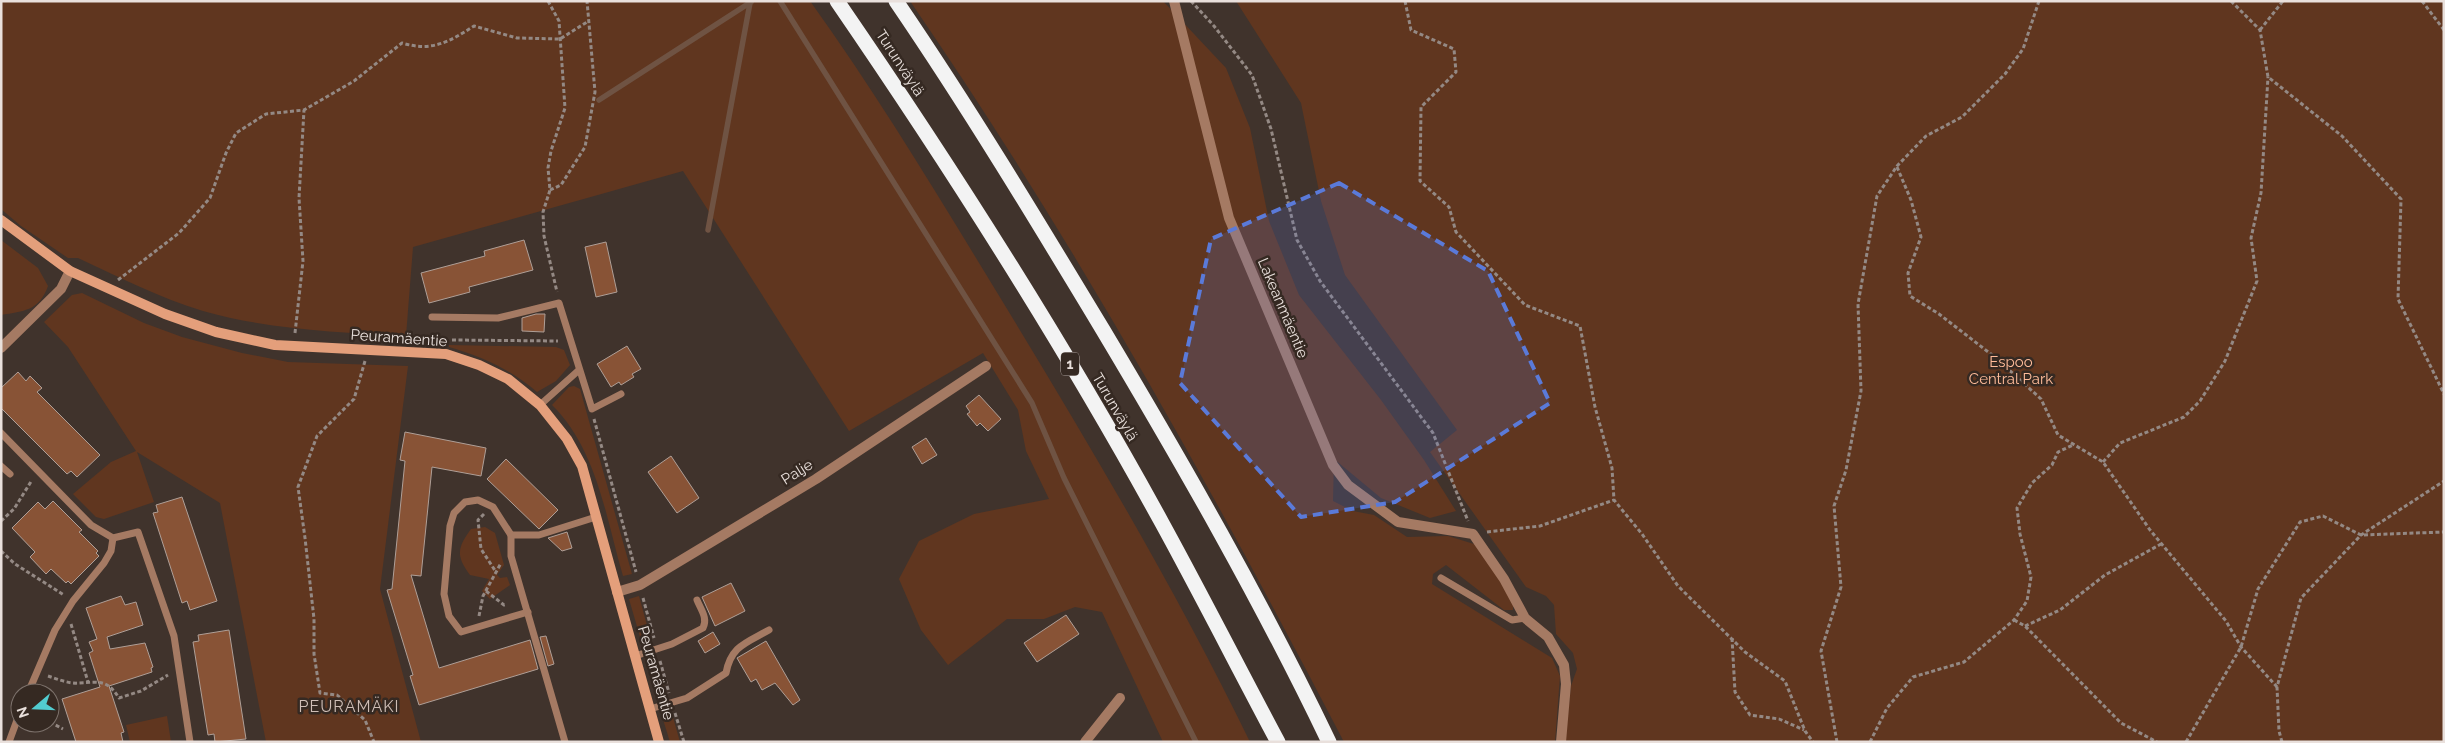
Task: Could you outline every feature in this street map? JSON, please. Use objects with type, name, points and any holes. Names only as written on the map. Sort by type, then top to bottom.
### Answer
[{"type":"highway","name":"Turunväylä","points":[[837,1],[947,167],[1098,412],[1162,523],[1278,742]]},
{"type":"highway","name":"Turunväylä","points":[[896,1],[982,133],[1141,394],[1223,537],[1329,742]]},
{"type":"street","name":"Lakeanmäentie","points":[[1174,1],[1229,218],[1333,465],[1348,485],[1398,522],[1473,534]]},
{"type":"street","name":"Peuramäentie","points":[[1,220],[70,270],[165,314],[216,332],[274,345],[446,354],[479,365],[508,380],[540,405],[567,439],[582,466],[659,742]]},
{"type":"street","points":[[1,348],[61,288],[70,270]]},
{"type":"street","name":"Palje","points":[[617,592],[640,585],[816,479],[986,366]]},
{"type":"street","points":[[1473,534],[1504,580],[1525,618],[1548,637],[1564,665],[1566,684],[1560,742]]},
{"type":"street","points":[[1085,742],[1120,698]]},
{"type":"lane","points":[[432,317],[498,318],[559,303],[592,409],[621,394]]},
{"type":"lane","points":[[540,405],[579,370]]},
{"type":"lane","points":[[1,433],[91,525],[113,538],[138,532],[174,636],[190,742]]},
{"type":"lane","points":[[1,466],[10,474]]},
{"type":"lane","points":[[528,612],[461,632],[450,616],[444,594],[450,526],[454,512],[465,502],[478,500],[490,506],[511,535],[512,558],[524,598],[528,612],[565,742]]},
{"type":"lane","points":[[511,535],[539,536],[596,518]]},
{"type":"lane","points":[[32,683],[55,630],[73,601],[104,563],[111,551],[113,538]]},
{"type":"lane","points":[[1441,578],[1512,620],[1525,618]]},
{"type":"lane","points":[[635,656],[672,644],[704,628],[704,616],[697,600]]},
{"type":"lane","points":[[650,709],[687,698],[726,673],[730,655],[737,648],[769,630]]},
{"type":"path","points":[[548,1],[559,21],[565,108],[548,168],[550,190],[543,212],[544,236],[559,303]]},
{"type":"path","points":[[550,190],[561,185],[585,147],[595,92],[587,22],[587,1]]},
{"type":"path","points":[[1191,1],[1214,26],[1252,75],[1271,129],[1297,240],[1320,281],[1433,433],[1473,534],[1540,526],[1614,500]]},
{"type":"path","points":[[1405,1],[1410,30],[1454,48],[1456,72],[1421,107],[1420,181],[1449,207],[1456,232],[1525,305],[1580,326],[1595,407],[1612,468],[1614,500],[1642,534],[1678,586],[1745,652],[1785,681],[1805,730],[1813,742]]},
{"type":"path","points":[[1837,742],[1821,651],[1841,587],[1834,506],[1846,470],[1861,391],[1858,304],[1877,196],[1897,166],[1926,136],[1962,117],[2005,74],[2023,49],[2039,1]]},
{"type":"path","points":[[2103,462],[2120,443],[2184,417],[2200,401],[2225,361],[2257,281],[2251,238],[2261,193],[2268,77],[2260,30],[2231,1]]},
{"type":"path","points":[[2260,30],[2283,1]]},
{"type":"path","points":[[2422,1],[2444,30]]},
{"type":"path","points":[[118,280],[179,233],[210,198],[226,153],[236,133],[266,114],[304,110],[354,81],[402,43],[420,48],[449,42],[474,26],[517,38],[560,39],[587,22]]},
{"type":"path","points":[[2268,77],[2342,136],[2401,199],[2398,299],[2443,391]]},
{"type":"path","points":[[295,333],[304,261],[299,198],[304,110]]},
{"type":"path","points":[[1897,166],[1911,200],[1921,237],[1908,273],[1910,296],[1939,314],[1981,347],[2041,399],[2058,435],[2103,462],[2161,544],[2226,621],[2241,648],[2277,687]]},
{"type":"path","points":[[111,276],[127,284]]},
{"type":"path","points":[[286,332],[304,334]]},
{"type":"path","points":[[444,340],[571,341]]},
{"type":"path","points":[[365,350],[365,361],[354,398],[317,436],[298,488],[314,619],[314,654],[320,693],[337,695],[365,720],[374,742]]},
{"type":"path","points":[[356,361],[374,361]]},
{"type":"path","points":[[1870,742],[1887,708],[1913,677],[1964,662],[2014,620],[2027,601],[2031,577],[2020,534],[2017,508],[2032,483],[2052,465],[2058,452],[2074,444]]},
{"type":"path","points":[[1,521],[14,508],[38,471]]},
{"type":"path","points":[[2282,742],[2279,731],[2277,687],[2301,598],[2361,535],[2444,481]]},
{"type":"path","points":[[490,506],[478,520],[481,550],[496,572]]},
{"type":"path","points":[[2186,742],[2241,648],[2258,589],[2300,522],[2323,516],[2361,535],[2444,532]]},
{"type":"path","points":[[2025,626],[2060,610],[2105,575],[2161,544]]},
{"type":"path","points":[[1,551],[15,564],[73,601]]},
{"type":"path","points":[[479,627],[478,613],[486,591],[500,564],[512,558]]},
{"type":"path","points":[[486,591],[504,605],[524,598]]},
{"type":"path","points":[[67,611],[88,682]]},
{"type":"path","points":[[2014,620],[2025,626],[2121,723],[2157,742]]},
{"type":"path","points":[[1732,638],[1734,692],[1750,715],[1779,720],[1805,730]]},
{"type":"path","points":[[36,673],[78,683],[105,683],[114,690],[119,698],[141,691],[165,678],[179,667]]},
{"type":"highlighted area","points":[[1339,183],[1488,271],[1550,403],[1395,502],[1301,517],[1180,383],[1211,239]]},
{"type":"green space","points":[[1,1],[810,1],[864,79],[916,160],[1077,425],[1167,582],[1250,742],[1163,742],[1102,612],[1075,607],[1044,619],[1007,619],[948,665],[921,630],[899,579],[919,541],[974,514],[1049,499],[1026,451],[1018,410],[983,353],[849,431],[683,171],[413,247],[406,336],[278,326],[203,311],[140,287],[78,258],[68,258],[21,226],[1,209]]},
{"type":"green space","points":[[910,1],[1163,1],[1226,68],[1250,128],[1269,221],[1299,295],[1381,400],[1424,460],[1456,511],[1430,518],[1381,498],[1334,459],[1333,501],[1353,511],[1374,515],[1407,537],[1448,536],[1474,544],[1499,576],[1513,601],[1513,610],[1504,610],[1446,565],[1433,574],[1432,584],[1552,658],[1560,676],[1555,742],[1344,742],[1192,458],[1139,365],[1028,181]]},
{"type":"green space","name":"Espoo Central Park","points":[[1236,1],[2444,1],[2444,742],[1565,742],[1571,686],[1577,669],[1573,653],[1556,634],[1554,605],[1546,596],[1526,587],[1430,452],[1457,430],[1345,275],[1321,201],[1301,103]]},
{"type":"green space","points":[[1,240],[38,268],[48,286],[40,301],[35,305],[24,311],[1,315]]},
{"type":"green space","points":[[82,293],[144,323],[182,337],[242,353],[288,362],[408,366],[380,589],[421,742],[266,742],[220,503],[137,452],[154,502],[104,519],[96,517],[73,494],[111,462],[136,451],[68,347],[44,322],[72,295]]},
{"type":"green space","points":[[449,345],[556,347],[564,350],[570,365],[556,381],[537,392],[506,370],[473,355],[449,347]]},
{"type":"green space","points":[[574,386],[580,389],[632,574],[623,576],[605,508],[590,463],[580,442],[552,405],[569,387]]},
{"type":"green space","points":[[485,527],[495,533],[504,565],[497,575],[500,578],[507,577],[510,585],[490,599],[482,591],[489,579],[470,575],[460,557],[461,547],[471,529]]},
{"type":"green space","points":[[639,596],[652,644],[643,647],[629,599]]},
{"type":"green space","points":[[657,661],[667,698],[658,701],[647,664]]},
{"type":"green space","points":[[672,714],[680,742],[670,742],[662,716]]},
{"type":"green space","points":[[167,716],[171,742],[130,742],[126,725]]},
{"type":"building","points":[[524,240],[533,270],[469,287],[470,292],[429,303],[421,273],[485,256],[484,251]]},
{"type":"building","points":[[606,242],[617,292],[596,297],[585,247]]},
{"type":"building","points":[[536,314],[545,314],[544,332],[522,331],[522,318]]},
{"type":"building","points":[[627,346],[641,369],[632,374],[634,377],[621,385],[619,382],[611,387],[597,364]]},
{"type":"building","points":[[18,372],[26,381],[30,376],[42,388],[37,392],[100,455],[77,477],[71,471],[67,474],[1,408],[1,388]]},
{"type":"building","points":[[979,395],[1001,419],[988,431],[980,423],[977,426],[967,414],[970,412],[966,406]]},
{"type":"building","points":[[405,432],[486,448],[481,476],[432,467],[421,576],[411,575],[439,668],[530,640],[538,669],[419,705],[410,676],[413,675],[387,590],[392,589],[405,461],[400,460]]},
{"type":"building","points":[[926,438],[937,455],[922,464],[912,447]]},
{"type":"building","points":[[671,456],[699,498],[677,513],[648,472]]},
{"type":"building","points":[[506,459],[558,510],[539,529],[487,479]]},
{"type":"building","points":[[182,497],[217,601],[190,610],[187,601],[182,603],[153,513],[158,512],[156,505]]},
{"type":"building","points":[[53,501],[82,530],[79,532],[98,551],[96,553],[99,556],[71,584],[68,581],[66,583],[51,569],[46,574],[30,557],[35,552],[12,528],[38,502],[45,509]]},
{"type":"building","points":[[567,532],[572,548],[562,551],[548,538]]},
{"type":"building","points":[[731,583],[745,611],[715,626],[702,597]]},
{"type":"building","points":[[121,596],[125,605],[136,602],[143,625],[107,637],[110,649],[145,643],[153,667],[151,668],[152,672],[109,686],[124,732],[121,733],[123,742],[76,742],[62,699],[100,687],[89,653],[93,651],[89,642],[97,639],[86,608]]},
{"type":"building","points":[[1066,615],[1079,634],[1037,662],[1024,643]]},
{"type":"building","points":[[229,630],[246,739],[215,742],[214,734],[208,735],[193,642],[199,641],[198,635]]},
{"type":"building","points":[[713,632],[720,644],[705,653],[698,641]]},
{"type":"building","points":[[546,636],[554,664],[548,666],[540,637]]},
{"type":"building","points":[[766,641],[800,700],[793,705],[775,683],[762,690],[756,679],[751,682],[737,658]]},
{"type":"waterway","points":[[780,1],[1032,403],[1064,478],[1196,742]]},
{"type":"waterway","points":[[599,100],[751,2]]},
{"type":"waterway","points":[[708,230],[750,3]]},
{"type":"district","name":"PEURAMÄKI","points":[[349,706]]}]
